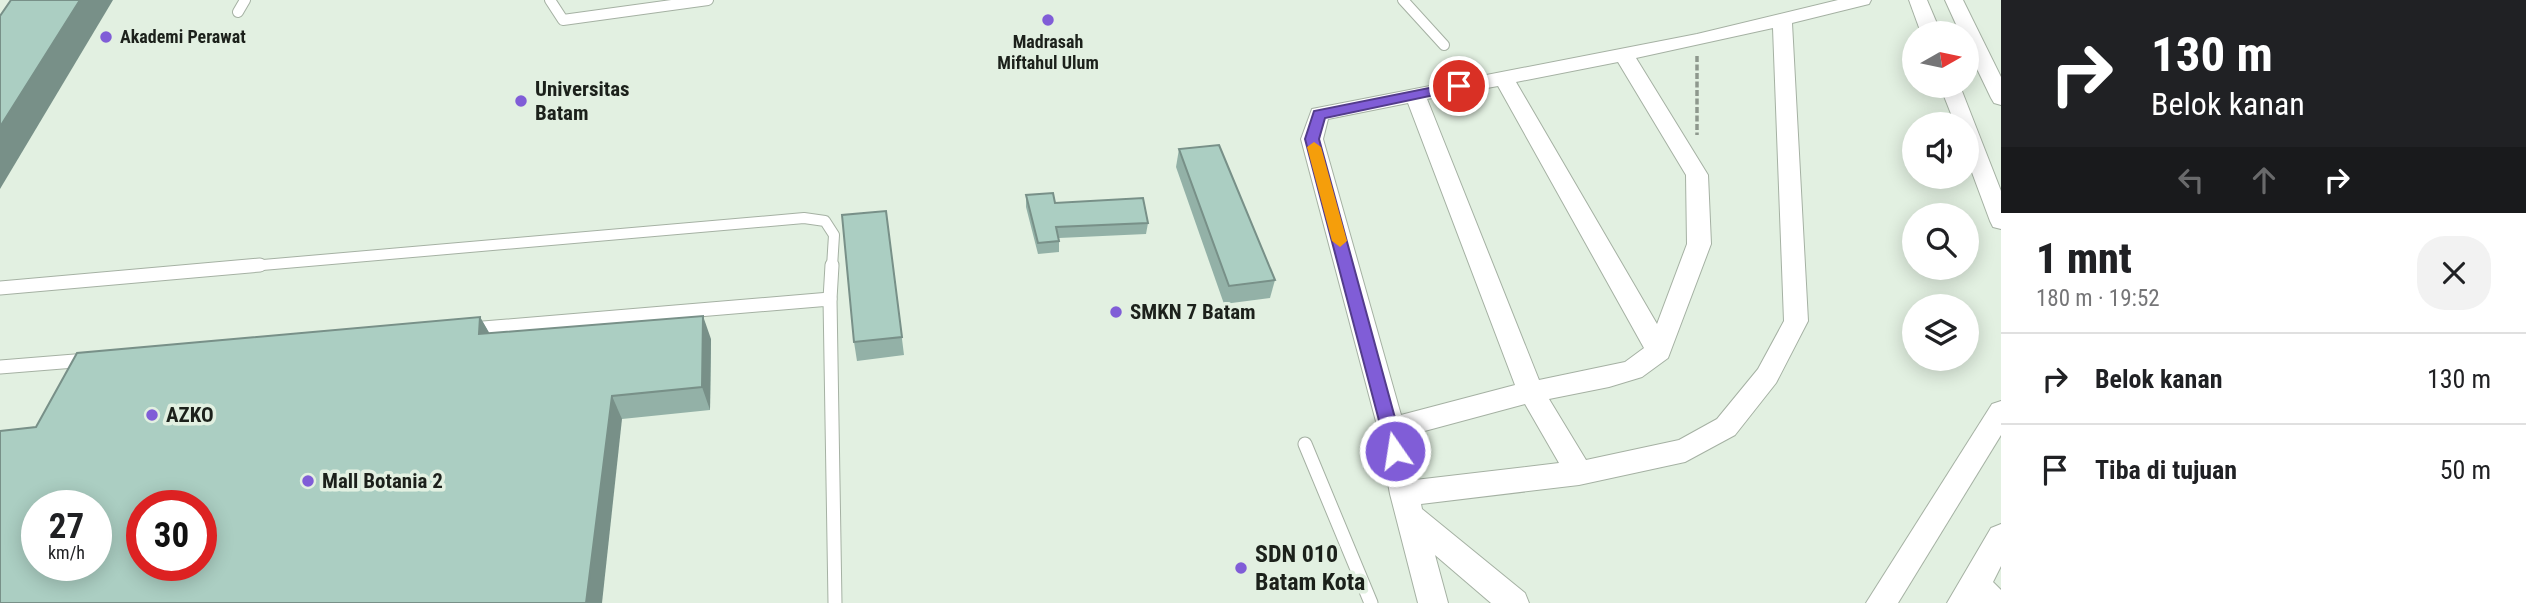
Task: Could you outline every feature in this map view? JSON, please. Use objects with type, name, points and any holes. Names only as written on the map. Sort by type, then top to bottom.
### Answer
[{"type":"street","points":[[1433,603],[1391,429],[1312,139],[1319,114],[1698,40],[1862,0]]},
{"type":"street","points":[[1918,0],[1926,21]]},
{"type":"street","points":[[1954,0],[2001,98]]},
{"type":"street","points":[[1408,506],[1685,450],[1727,427],[1767,376],[1796,321],[1782,21]]},
{"type":"street","points":[[1980,50],[2001,65]]},
{"type":"street","points":[[1391,429],[1633,369],[1659,351],[1699,244],[1697,175],[1623,54]]},
{"type":"street","points":[[1503,77],[1659,351]]},
{"type":"street","points":[[1415,95],[1531,393],[1579,473]]},
{"type":"street","points":[[1979,162],[2001,221]]},
{"type":"street","points":[[1881,603],[2001,412]]},
{"type":"street","points":[[1408,506],[1514,603]]},
{"type":"street","points":[[1977,597],[2001,537]]},
{"type":"lane","points":[[238,12],[245,0]]},
{"type":"lane","points":[[550,0],[563,20],[708,0]]},
{"type":"lane","points":[[1403,0],[1444,45]]},
{"type":"lane","points":[[0,288],[804,218],[825,221],[834,235],[830,299],[835,603]]},
{"type":"lane","points":[[457,330],[830,299]]},
{"type":"lane","points":[[0,367],[97,359]]},
{"type":"lane","points":[[1305,444],[1371,603]]},
{"type":"path","points":[[1697,175],[1698,40]]},
{"type":"building","points":[[11,0],[80,0],[0,127],[0,16]]},
{"type":"building","points":[[1219,145],[1275,280],[1229,286],[1179,149]]},
{"type":"building","points":[[1053,193],[1055,203],[1143,198],[1148,223],[1056,227],[1059,241],[1038,243],[1026,195]]},
{"type":"building","points":[[886,211],[902,337],[854,342],[842,215]]},
{"type":"building","name":"Mall Botania 2","points":[[703,316],[702,387],[612,396],[586,603],[0,603],[0,431],[36,427],[77,353],[480,317],[479,334]]},
{"type":"slow traffic","points":[[1314,147],[1340,241]]},
{"type":"place","name":"Madrasah Miftahul Ulum","points":[[1048,20]]},
{"type":"place","name":"Akademi Perawat","points":[[106,37]]},
{"type":"place","name":"Universitas Batam","points":[[521,101]]},
{"type":"place","name":"SMKN 7 Batam","points":[[1116,312]]},
{"type":"place","name":"AZKO","points":[[152,415]]},
{"type":"place","name":"Mall Botania 2","points":[[308,481]]},
{"type":"place","name":"SDN 010 Batam Kota","points":[[1241,568]]},
{"type":"route","points":[[1395,451],[1312,139],[1319,114],[1459,86]]}]
